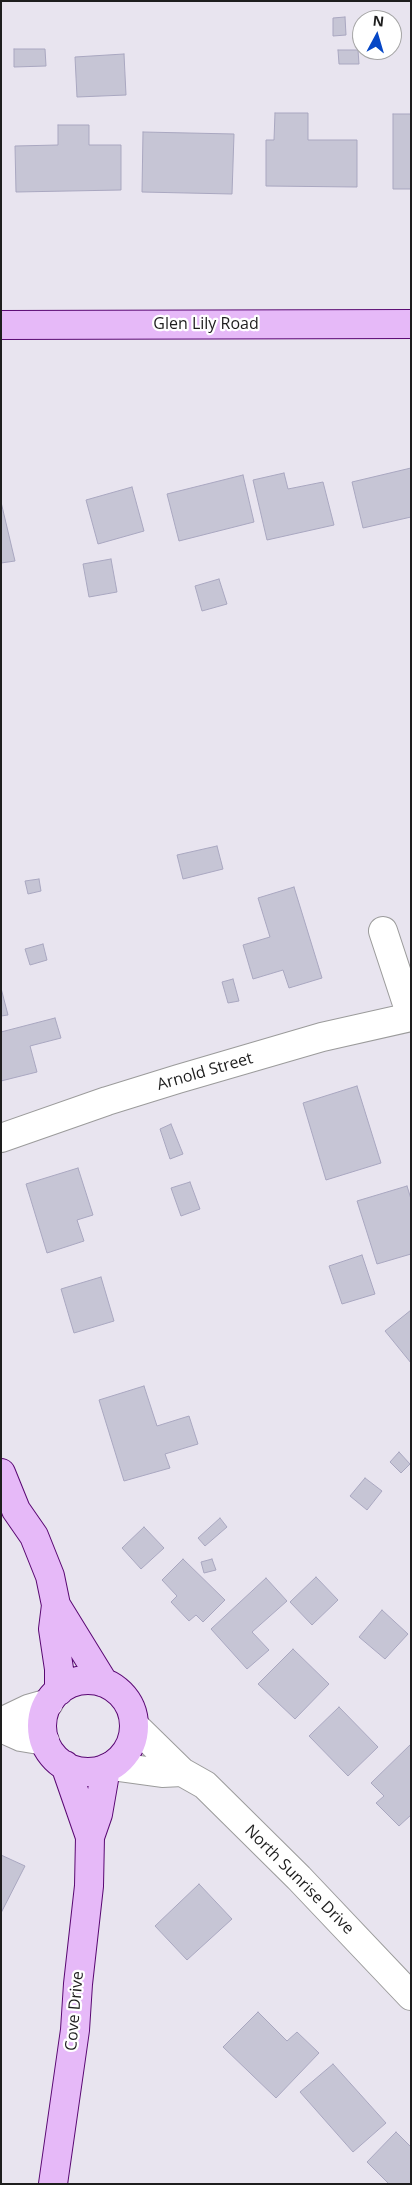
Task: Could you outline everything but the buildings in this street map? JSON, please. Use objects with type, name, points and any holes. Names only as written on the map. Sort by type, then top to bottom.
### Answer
[{"type":"street","name":"Glen Lily Road","points":[[1,325],[411,324]]},
{"type":"street","points":[[383,932],[411,1016]]},
{"type":"street","name":"Arnold Street","points":[[1,1138],[178,1079],[322,1037],[411,1016]]},
{"type":"street","name":"North Sunrise Drive","points":[[1,1474],[16,1510],[34,1536],[50,1576],[56,1605],[53,1629],[59,1669],[54,1697]]},
{"type":"street","name":"North Sunrise Drive","points":[[56,1605],[104,1683]]},
{"type":"street","name":"North Sunrise Drive","points":[[45,1741],[42,1726],[45,1710],[65,1686],[80,1680],[96,1680],[112,1686],[124,1696],[132,1710],[135,1726],[182,1772],[205,1785],[299,1878],[411,1996]]},
{"type":"street","points":[[1,1722],[54,1697]]},
{"type":"street","points":[[1,1728],[21,1737],[45,1741],[53,1756],[65,1766],[80,1771],[96,1772],[108,1767],[124,1756],[132,1742],[135,1726]]},
{"type":"street","name":"Cove Drive","points":[[65,1766],[90,1837]]},
{"type":"street","points":[[108,1767],[162,1774],[182,1772]]},
{"type":"street","name":"Cove Drive","points":[[53,2184],[75,2030],[78,1976],[89,1886],[90,1837],[98,1814],[108,1767]]}]
